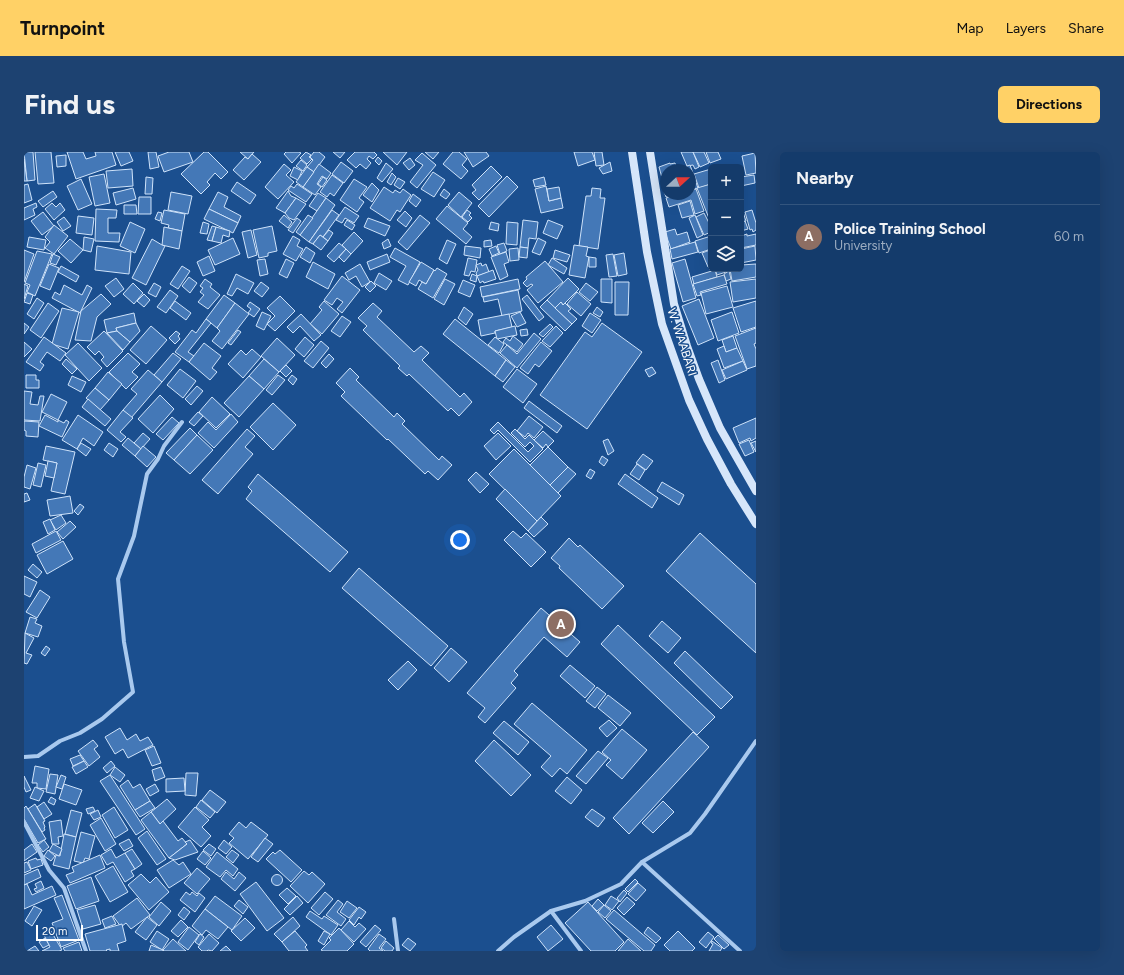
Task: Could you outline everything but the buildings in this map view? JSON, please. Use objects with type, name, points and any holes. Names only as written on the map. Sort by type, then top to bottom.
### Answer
[{"type":"main road","name":"W. WAABARI","points":[[632,152],[646,252],[662,324],[689,400],[707,439],[737,495],[756,524]]},
{"type":"main road","name":"W. WAABARI","points":[[650,152],[674,304],[687,346],[698,379],[720,428],[756,491]]},
{"type":"street","points":[[24,757],[38,756],[60,741],[80,733],[102,719],[133,692],[124,642],[118,579],[134,536],[147,474],[158,459],[164,446],[182,422]]},
{"type":"street","points":[[498,951],[514,937],[551,911],[585,901],[621,884],[642,862],[690,833],[756,741]]},
{"type":"street","points":[[24,822],[49,870],[64,888],[86,951]]},
{"type":"street","points":[[642,862],[740,951]]},
{"type":"street","points":[[551,911],[581,951]]},
{"type":"street","points":[[394,919],[398,951]]},
{"type":"place","name":"Police Training School","points":[[561,624]]}]
